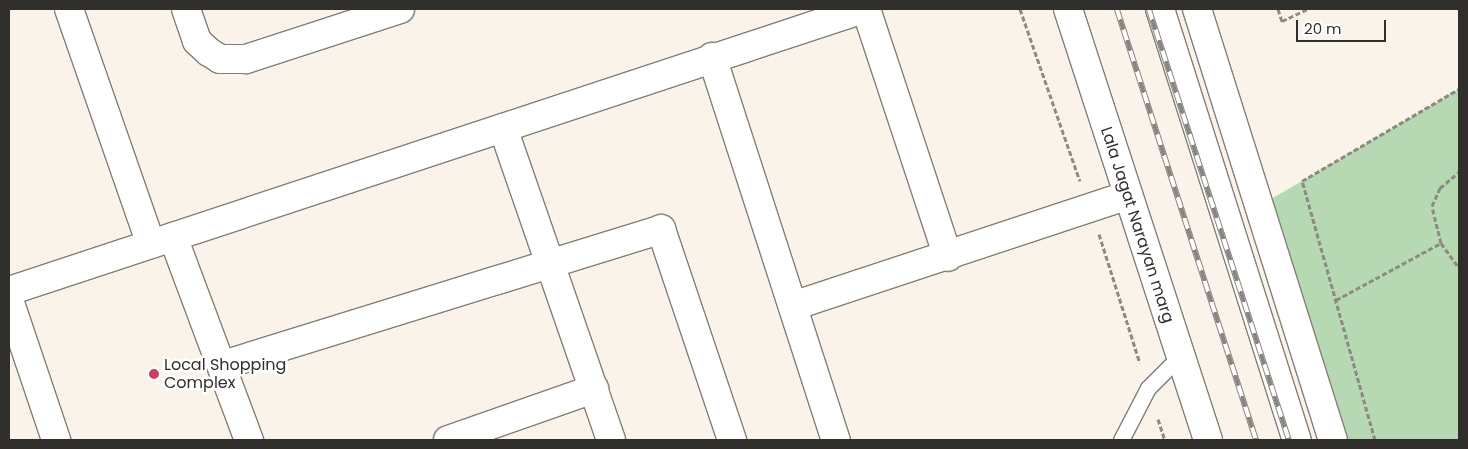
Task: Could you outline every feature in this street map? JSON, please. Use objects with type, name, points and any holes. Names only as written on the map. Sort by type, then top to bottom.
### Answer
[{"type":"street","points":[[69,9],[162,241],[223,365],[249,440]]},
{"type":"street","points":[[186,9],[197,41],[220,59],[246,59],[330,20],[400,9]]},
{"type":"street","points":[[9,291],[712,57],[864,9],[948,257]]},
{"type":"street","name":"Lala Jagat Narayan marg","points":[[1068,9],[1208,440]]},
{"type":"street","points":[[1160,9],[1297,440]]},
{"type":"street","points":[[1197,9],[1333,440]]},
{"type":"street","points":[[712,57],[836,440]]},
{"type":"street","points":[[503,128],[611,440]]},
{"type":"street","points":[[792,306],[948,257],[1128,195]]},
{"type":"street","points":[[223,365],[549,261],[662,229],[732,440]]},
{"type":"street","points":[[9,300],[56,440]]},
{"type":"street","points":[[448,440],[594,389]]},
{"type":"lane","points":[[1121,440],[1148,388],[1180,356]]},
{"type":"path","points":[[1278,9],[1282,21],[1308,9]]},
{"type":"path","points":[[1376,440],[1302,181],[1459,89]]},
{"type":"path","points":[[1459,172],[1440,188],[1432,206],[1441,244],[1459,268]]},
{"type":"path","points":[[1336,300],[1441,244]]},
{"type":"green space","points":[[1459,89],[1459,440],[1345,440],[1268,201]]},
{"type":"railway","points":[[1117,9],[1256,440]]},
{"type":"railway","points":[[1149,9],[1289,440]]},
{"type":"place","name":"Local Shopping Complex","points":[[154,374]]}]
